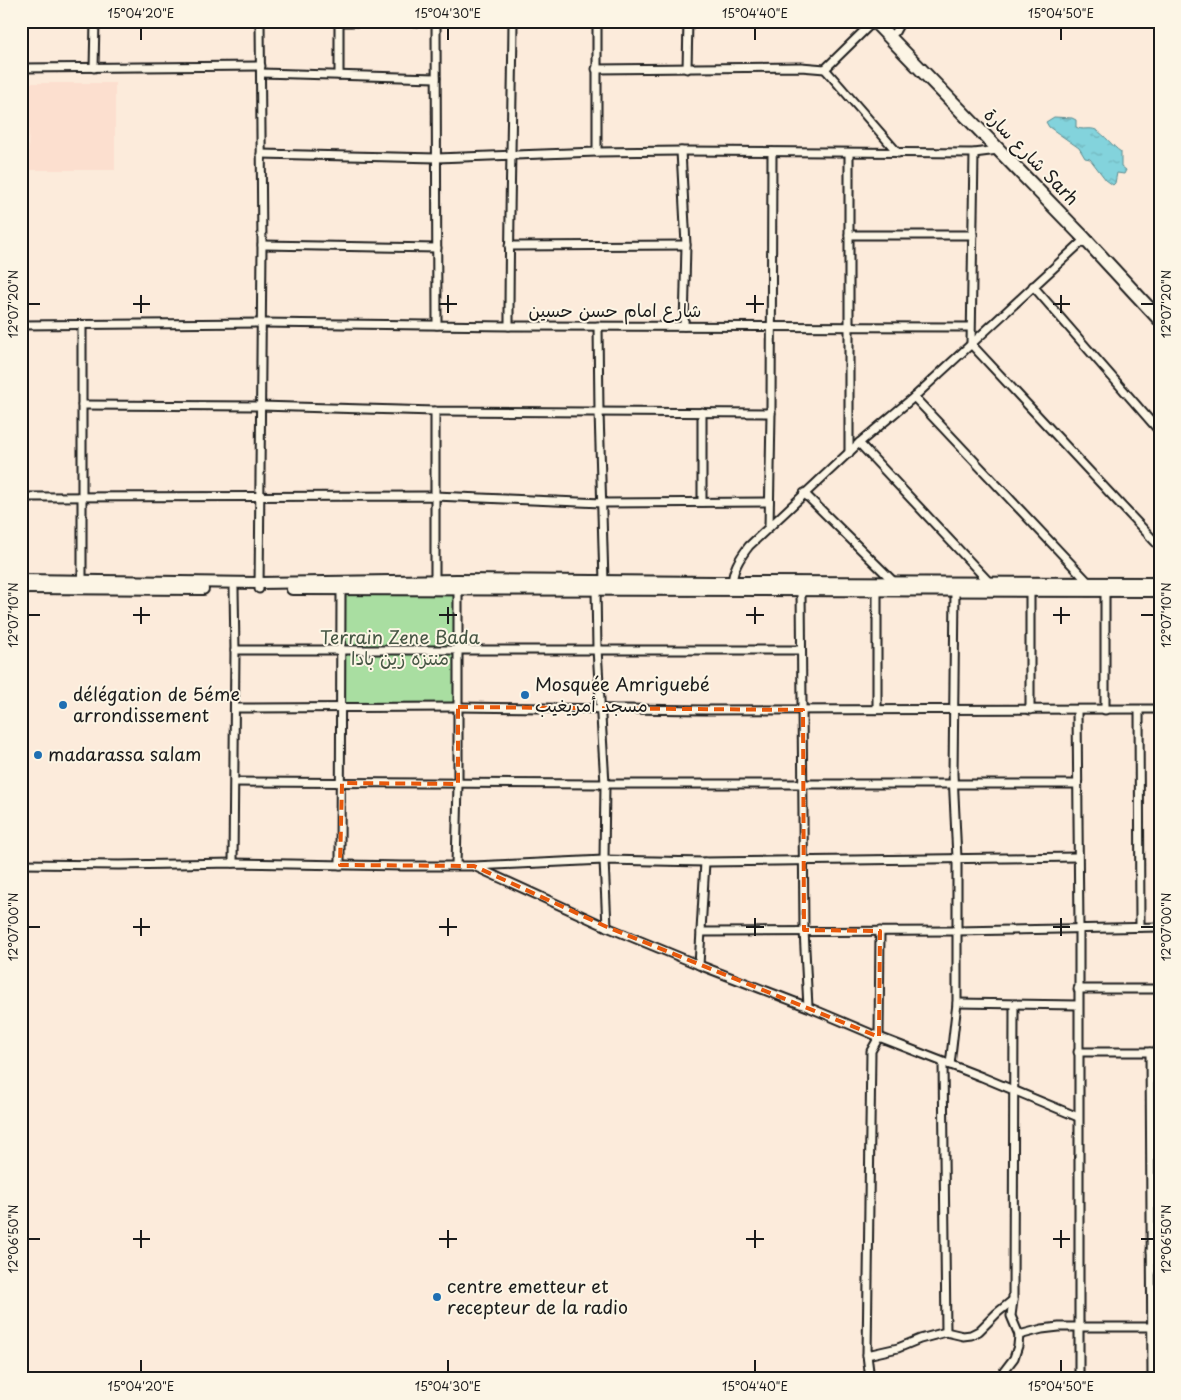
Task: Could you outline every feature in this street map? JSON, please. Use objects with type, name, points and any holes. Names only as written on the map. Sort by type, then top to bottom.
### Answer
[{"type":"highway","name":"شارع سارة Sarh","points":[[874,21],[1085,239],[1160,320]]},
{"type":"highway","name":"شارع سارة Sarh","points":[[884,21],[898,27],[1160,311]]},
{"type":"street","points":[[94,68],[95,21]]},
{"type":"street","points":[[259,586],[262,245],[260,21]]},
{"type":"street","points":[[509,326],[513,21]]},
{"type":"street","points":[[597,21],[597,152]]},
{"type":"street","points":[[687,69],[688,21]]},
{"type":"street","points":[[825,69],[874,21]]},
{"type":"street","points":[[339,75],[339,22],[436,22],[437,325]]},
{"type":"street","points":[[596,69],[800,67],[825,69],[898,153]]},
{"type":"street","points":[[21,68],[261,70],[436,78]]},
{"type":"street","points":[[261,154],[437,158],[597,152],[974,153],[999,150]]},
{"type":"street","points":[[681,151],[686,245],[684,326]]},
{"type":"street","points":[[769,527],[772,152]]},
{"type":"street","points":[[849,153],[849,453]]},
{"type":"street","points":[[974,153],[970,344],[1160,547]]},
{"type":"street","points":[[849,235],[973,235]]},
{"type":"street","points":[[732,586],[738,560],[749,546],[804,493],[859,443],[914,397],[1085,239]]},
{"type":"street","points":[[262,245],[437,248]]},
{"type":"street","points":[[509,246],[686,245]]},
{"type":"street","points":[[1033,286],[1160,432]]},
{"type":"street","name":"شارع امام حسن حسين","points":[[21,325],[261,323],[849,328],[970,327]]},
{"type":"street","points":[[82,325],[82,581]]},
{"type":"street","points":[[598,326],[604,581]]},
{"type":"street","points":[[914,397],[1090,584]]},
{"type":"street","points":[[82,405],[260,406],[435,411],[771,413]]},
{"type":"street","points":[[435,411],[435,580]]},
{"type":"street","points":[[702,412],[702,502]]},
{"type":"street","points":[[859,443],[989,582]]},
{"type":"street","points":[[804,493],[893,581]]},
{"type":"street","points":[[21,497],[435,496],[602,503],[769,502]]},
{"type":"street","points":[[21,580],[341,589],[596,590],[893,581],[1090,584],[1160,583]]},
{"type":"street","points":[[21,588],[234,589],[259,586],[435,580],[604,581],[801,590],[1160,591]]},
{"type":"street","points":[[233,863],[234,589]]},
{"type":"street","points":[[340,865],[342,783],[341,589]]},
{"type":"street","points":[[456,865],[458,589]]},
{"type":"street","points":[[596,590],[597,649],[605,784],[604,860],[607,926]]},
{"type":"street","points":[[801,590],[804,930],[808,1007]]},
{"type":"street","points":[[877,590],[877,709]]},
{"type":"street","points":[[946,1332],[946,1064],[957,1003],[957,858],[953,783],[955,590]]},
{"type":"street","points":[[1030,590],[1030,710]]},
{"type":"street","points":[[1105,591],[1106,710]]},
{"type":"street","points":[[235,650],[801,650]]},
{"type":"street","points":[[235,708],[458,707],[601,710],[1160,709]]},
{"type":"street","points":[[1076,710],[1078,1379]]},
{"type":"street","points":[[1140,710],[1140,926]]},
{"type":"street","points":[[234,782],[1076,784]]},
{"type":"street","points":[[21,864],[233,863],[474,866],[604,860],[705,862],[1077,857]]},
{"type":"street","points":[[699,965],[705,862]]},
{"type":"street","points":[[474,866],[699,965],[808,1007],[1078,1117]]},
{"type":"street","points":[[701,932],[804,930],[957,931],[1160,927]]},
{"type":"street","points":[[870,1379],[867,1355],[871,1051],[879,1037],[880,931]]},
{"type":"street","points":[[1078,989],[1160,989]]},
{"type":"street","points":[[957,1003],[1078,1005]]},
{"type":"street","points":[[998,1379],[1014,1358],[1019,1335],[1011,1316],[1013,1300],[1014,1005]]},
{"type":"street","points":[[1078,1052],[1160,1052]]},
{"type":"street","points":[[1150,1052],[1151,1251],[1155,1333],[1152,1379]]},
{"type":"street","points":[[1151,1251],[1160,1251]]},
{"type":"street","points":[[867,1355],[898,1348],[920,1339],[946,1332],[963,1336],[971,1335],[979,1331],[1013,1300]]},
{"type":"street","points":[[1019,1335],[1059,1327],[1155,1333]]},
{"type":"highlighted area","points":[[458,707],[803,710],[804,930],[880,931],[879,1037],[607,927],[474,866],[340,865],[342,783],[458,784]]},
{"type":"shaded area","points":[[29,83],[115,83],[115,170],[28,170]]},
{"type":"green space","name":"Terrain Zene Bada منتزه زين بادا","points":[[341,589],[458,589],[458,707],[342,708]]},
{"type":"water","points":[[1054,117],[1072,118],[1076,120],[1076,127],[1094,129],[1099,132],[1121,152],[1121,166],[1126,170],[1124,174],[1117,173],[1113,185],[1106,180],[1090,159],[1085,158],[1079,148],[1049,127],[1046,122]]},
{"type":"place","name":"Mosquée Amriguebé مسجد أمريغيب","points":[[525,695]]},
{"type":"place","name":"délégation de 5éme arrondissement","points":[[63,705]]},
{"type":"place","name":"madarassa salam","points":[[38,755]]},
{"type":"place","name":"centre emetteur et recepteur de la radio","points":[[437,1297]]}]
